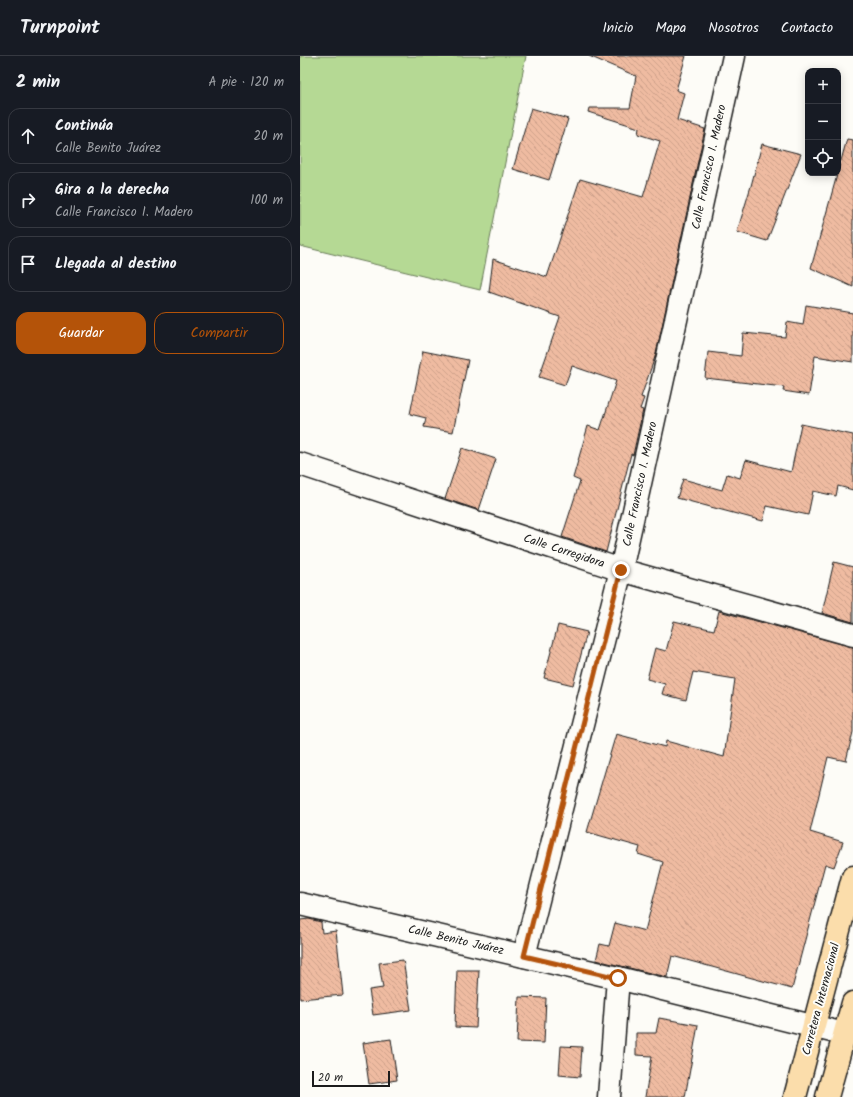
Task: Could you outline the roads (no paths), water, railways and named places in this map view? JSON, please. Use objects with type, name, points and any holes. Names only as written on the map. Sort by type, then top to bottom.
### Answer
[{"type":"main road","name":"Carretera Internacional","points":[[795,1097],[853,877]]},
{"type":"main road","points":[[828,1097],[853,1003]]},
{"type":"street","name":"Calle Francisco I. Madero","points":[[524,956],[621,570],[734,56]]},
{"type":"street","name":"Calle Corregidora","points":[[300,464],[621,570],[853,635]]},
{"type":"street","name":"Calle Benito Juárez","points":[[300,904],[618,978],[813,1028],[844,1034]]},
{"type":"street","points":[[609,1097],[618,978]]}]
